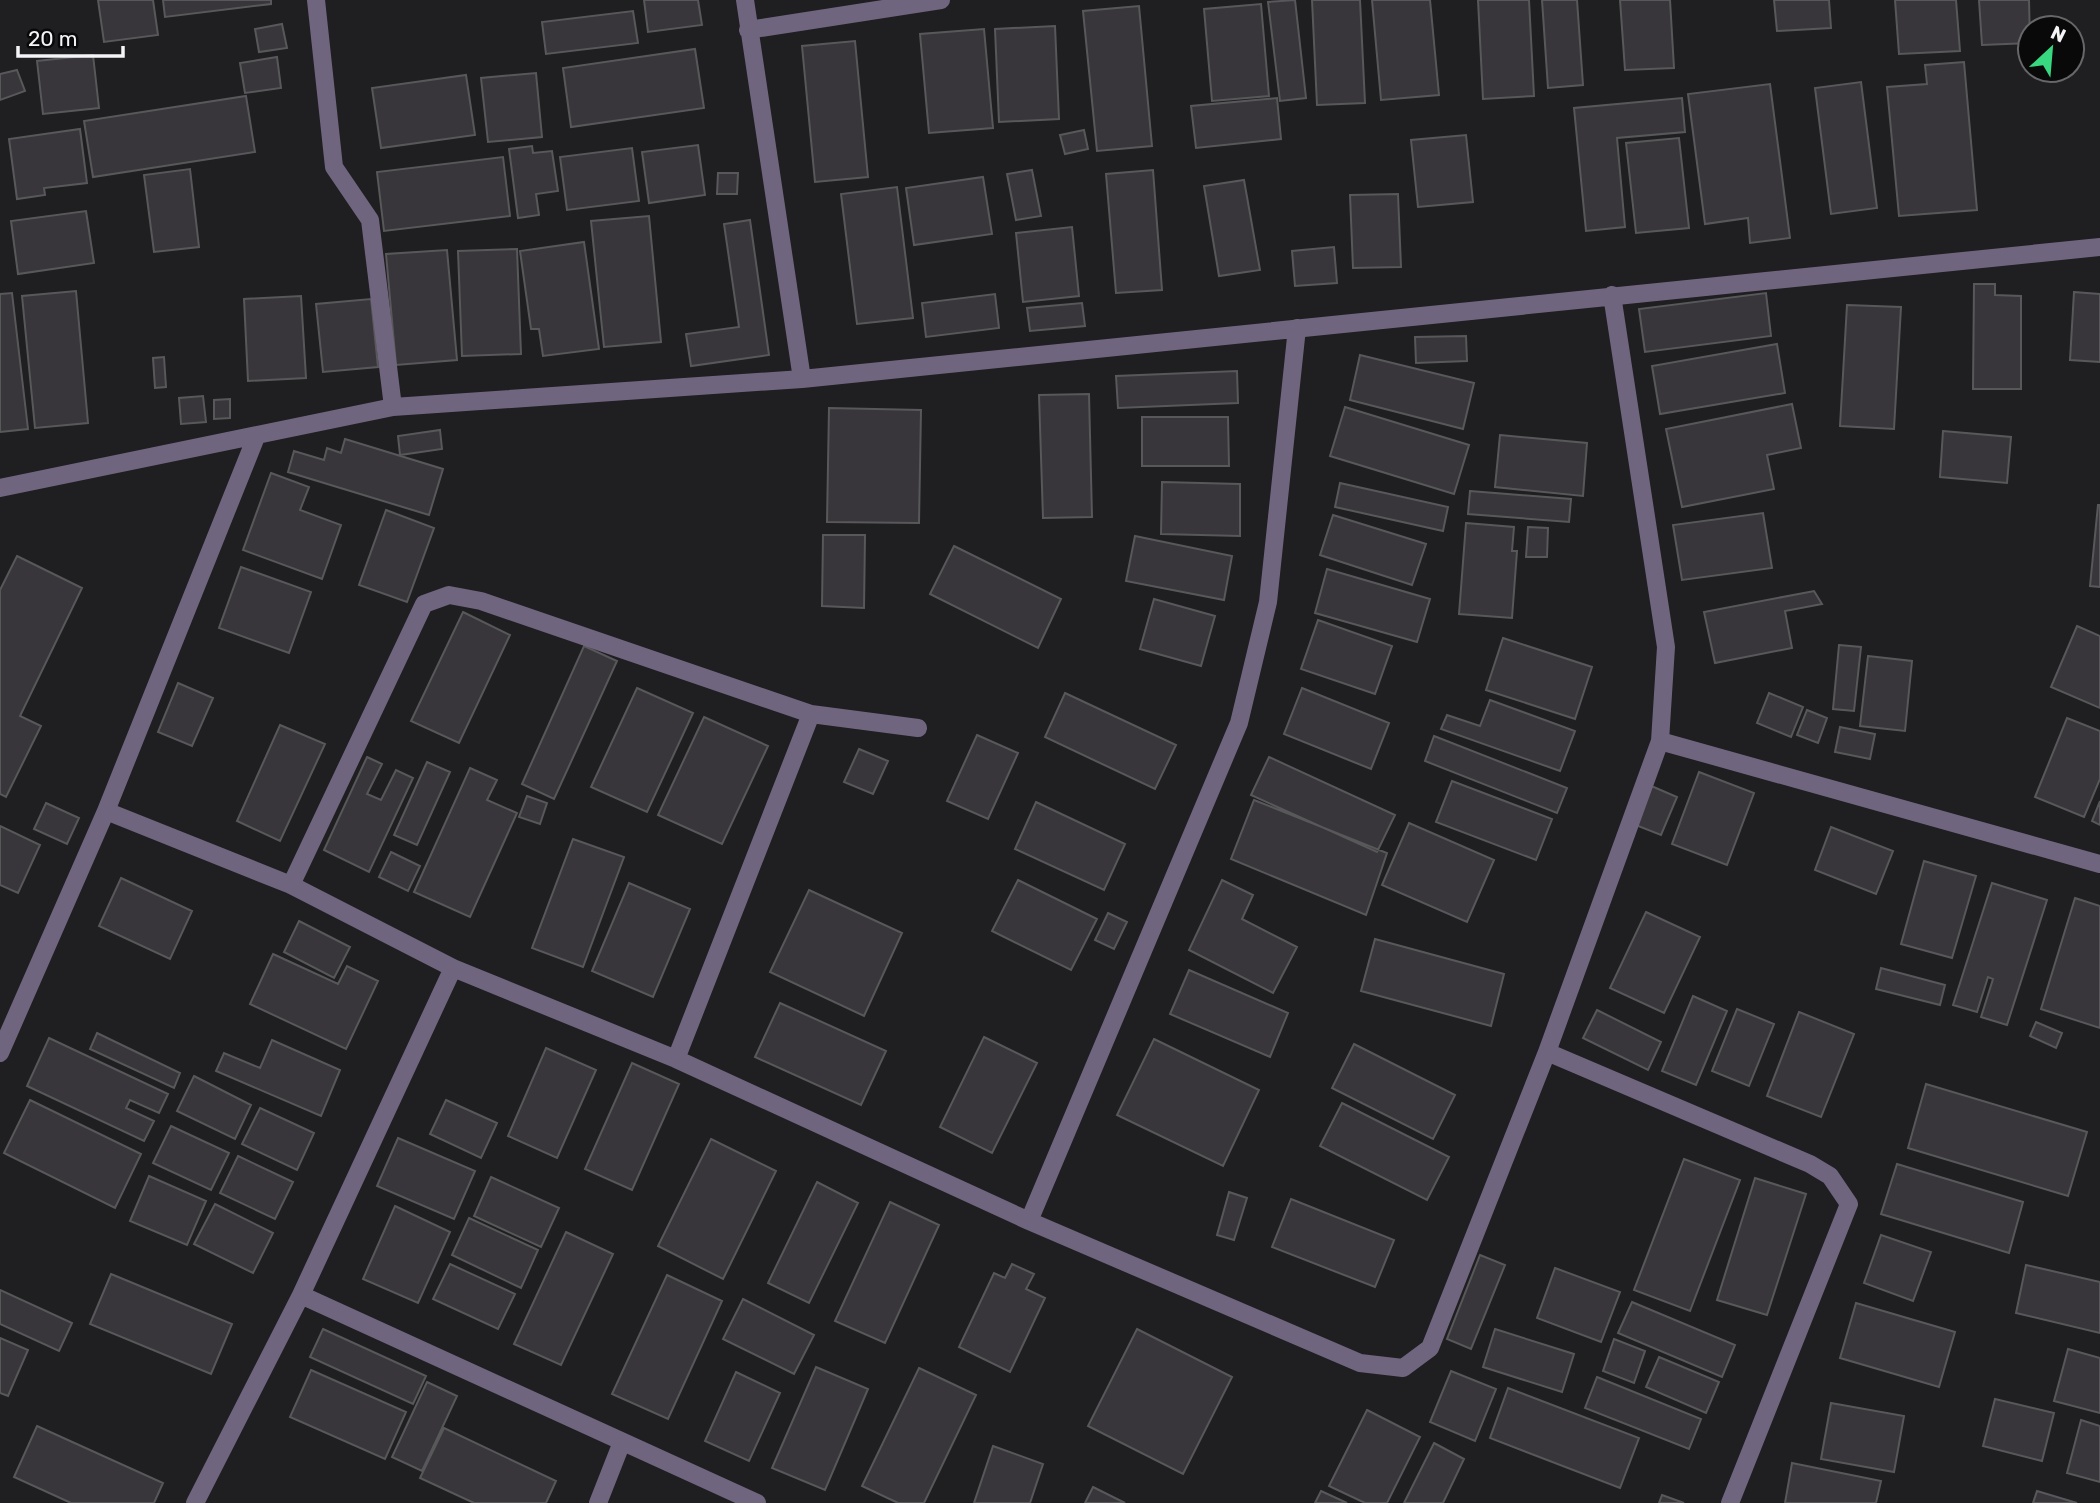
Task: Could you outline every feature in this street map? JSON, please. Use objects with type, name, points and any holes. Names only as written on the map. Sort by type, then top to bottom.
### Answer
[{"type":"street","points":[[316,0],[334,167],[370,220],[393,407]]},
{"type":"street","points":[[745,0],[802,379]]},
{"type":"street","points":[[748,30],[941,0]]},
{"type":"street","points":[[0,488],[393,407],[802,379],[2100,247]]},
{"type":"street","points":[[106,811],[291,885],[453,968],[676,1059],[1029,1221],[1360,1363],[1403,1368],[1430,1348],[1547,1052],[1660,741],[1666,647],[1612,295]]},
{"type":"street","points":[[1029,1221],[1239,723],[1268,602],[1297,328]]},
{"type":"street","points":[[0,1053],[106,811],[256,437]]},
{"type":"street","points":[[291,885],[424,604],[449,595],[481,601],[811,714],[918,728]]},
{"type":"street","points":[[676,1059],[811,714]]},
{"type":"street","points":[[1660,741],[2100,864]]},
{"type":"street","points":[[195,1503],[301,1295],[453,968]]},
{"type":"street","points":[[1547,1052],[1810,1164],[1830,1176],[1849,1204],[1730,1503]]},
{"type":"street","points":[[301,1295],[757,1503]]},
{"type":"street","points":[[598,1503],[622,1443]]},
{"type":"building","points":[[98,0],[153,0],[158,35],[104,42]]},
{"type":"building","points":[[163,0],[271,0],[271,4],[165,17]]},
{"type":"building","points":[[644,0],[698,0],[702,25],[648,32]]},
{"type":"building","points":[[1295,0],[1306,98],[1280,101],[1268,2]]},
{"type":"building","points":[[1312,0],[1360,0],[1365,103],[1317,105]]},
{"type":"building","points":[[1372,0],[1430,0],[1439,95],[1381,100]]},
{"type":"building","points":[[1478,0],[1529,0],[1534,96],[1483,99]]},
{"type":"building","points":[[1542,0],[1577,0],[1583,85],[1548,88]]},
{"type":"building","points":[[1620,0],[1670,0],[1674,68],[1625,70]]},
{"type":"building","points":[[1774,0],[1829,0],[1831,28],[1777,31]]},
{"type":"building","points":[[1895,0],[1956,0],[1960,51],[1899,54]]},
{"type":"building","points":[[1979,0],[2029,0],[2029,14],[2016,14],[2016,44],[1982,45]]},
{"type":"building","points":[[1261,4],[1269,96],[1212,101],[1204,9]]},
{"type":"building","points":[[1139,6],[1152,146],[1097,151],[1083,11]]},
{"type":"building","points":[[633,11],[638,43],[546,54],[542,22]]},
{"type":"building","points":[[282,24],[287,48],[259,52],[255,29]]},
{"type":"building","points":[[1055,26],[1059,119],[999,122],[995,29]]},
{"type":"building","points":[[984,29],[993,128],[929,133],[920,34]]},
{"type":"building","points":[[855,41],[868,177],[815,182],[802,46]]},
{"type":"building","points":[[695,49],[704,108],[571,127],[563,68]]},
{"type":"building","points":[[93,55],[99,108],[43,114],[37,61]]},
{"type":"building","points":[[277,57],[281,88],[245,93],[240,63]]},
{"type":"building","points":[[1964,62],[1977,210],[1899,216],[1887,87],[1927,84],[1925,65]]},
{"type":"building","points":[[17,70],[25,91],[0,100],[0,74]]},
{"type":"building","points":[[536,73],[542,137],[488,142],[481,78]]},
{"type":"building","points":[[466,75],[475,135],[381,148],[372,88]]},
{"type":"building","points":[[1861,82],[1877,208],[1831,214],[1815,88]]},
{"type":"building","points":[[1770,84],[1790,238],[1750,243],[1748,218],[1705,224],[1688,94]]},
{"type":"building","points":[[246,96],[255,152],[93,177],[84,121]]},
{"type":"building","points":[[1277,98],[1281,139],[1196,148],[1191,106]]},
{"type":"building","points":[[1682,98],[1685,132],[1617,138],[1625,227],[1586,231],[1574,108]]},
{"type":"building","points":[[80,129],[87,183],[44,188],[45,195],[17,199],[9,139]]},
{"type":"building","points":[[1084,130],[1088,149],[1065,154],[1060,135]]},
{"type":"building","points":[[1466,135],[1473,202],[1418,207],[1411,140]]},
{"type":"building","points":[[1679,138],[1689,228],[1636,233],[1626,143]]},
{"type":"building","points":[[698,145],[705,195],[649,203],[642,152]]},
{"type":"building","points":[[532,146],[533,153],[552,151],[558,191],[536,194],[539,215],[518,218],[509,149]]},
{"type":"building","points":[[632,148],[639,201],[567,210],[560,157]]},
{"type":"building","points":[[503,157],[510,216],[384,231],[377,172]]},
{"type":"building","points":[[190,169],[199,247],[154,252],[144,175]]},
{"type":"building","points":[[1032,170],[1041,216],[1016,220],[1007,174]]},
{"type":"building","points":[[1153,170],[1162,290],[1116,293],[1106,174]]},
{"type":"building","points":[[718,173],[738,173],[737,194],[717,194]]},
{"type":"building","points":[[983,177],[992,234],[914,245],[906,188]]},
{"type":"building","points":[[1244,180],[1260,270],[1219,276],[1204,186]]},
{"type":"building","points":[[897,187],[913,318],[857,324],[841,194]]},
{"type":"building","points":[[1398,194],[1401,267],[1353,268],[1350,195]]},
{"type":"building","points":[[86,211],[94,263],[18,274],[11,221]]},
{"type":"building","points":[[649,216],[661,342],[604,347],[591,221]]},
{"type":"building","points":[[750,220],[769,355],[691,366],[686,334],[739,327],[724,224]]},
{"type":"building","points":[[1072,227],[1079,296],[1023,302],[1016,233]]},
{"type":"building","points":[[584,242],[599,349],[543,356],[539,329],[531,329],[520,251]]},
{"type":"building","points":[[1334,247],[1337,283],[1295,286],[1292,251]]},
{"type":"building","points":[[517,249],[521,354],[462,356],[458,251]]},
{"type":"building","points":[[447,250],[457,360],[396,365],[386,254]]},
{"type":"building","points":[[1974,284],[1995,284],[1995,295],[2021,296],[2021,389],[1973,389]]},
{"type":"building","points":[[76,291],[88,423],[35,428],[22,296]]},
{"type":"building","points":[[2074,292],[2100,294],[2100,362],[2070,360]]},
{"type":"building","points":[[12,293],[28,429],[0,432],[0,294]]},
{"type":"building","points":[[1766,293],[1771,336],[1645,352],[1639,309]]},
{"type":"building","points":[[995,294],[999,328],[926,337],[922,303]]},
{"type":"building","points":[[301,296],[306,378],[248,381],[244,299]]},
{"type":"building","points":[[371,299],[378,367],[323,372],[316,304]]},
{"type":"building","points":[[1082,303],[1085,326],[1030,331],[1027,308]]},
{"type":"building","points":[[1847,305],[1901,307],[1894,429],[1840,426]]},
{"type":"building","points":[[1466,336],[1467,361],[1416,363],[1415,337]]},
{"type":"building","points":[[1777,344],[1785,393],[1660,414],[1652,366]]},
{"type":"building","points":[[1360,355],[1474,383],[1463,429],[1350,400]]},
{"type":"building","points":[[164,357],[166,387],[155,388],[153,358]]},
{"type":"building","points":[[1237,371],[1238,403],[1118,408],[1116,376]]},
{"type":"building","points":[[1089,394],[1092,517],[1043,518],[1039,395]]},
{"type":"building","points":[[203,396],[206,422],[181,424],[179,398]]},
{"type":"building","points":[[230,399],[230,418],[214,419],[214,400]]},
{"type":"building","points":[[1792,404],[1801,448],[1767,455],[1774,489],[1682,507],[1666,429]]},
{"type":"building","points":[[1345,407],[1469,445],[1454,494],[1330,456]]},
{"type":"building","points":[[829,408],[921,410],[919,523],[827,522]]},
{"type":"building","points":[[1142,417],[1228,417],[1229,466],[1142,466]]},
{"type":"building","points":[[440,430],[442,449],[400,455],[398,436]]},
{"type":"building","points":[[1943,431],[2011,437],[2007,483],[1940,477]]},
{"type":"building","points":[[1500,435],[1587,443],[1583,496],[1495,487]]},
{"type":"building","points":[[345,439],[443,469],[429,515],[288,472],[294,451],[324,460],[327,448],[341,453]]},
{"type":"building","points":[[271,473],[309,487],[300,510],[341,525],[322,579],[243,550]]},
{"type":"building","points":[[1162,482],[1240,484],[1240,536],[1161,534]]},
{"type":"building","points":[[1340,483],[1448,507],[1443,531],[1335,507]]},
{"type":"building","points":[[1470,491],[1571,499],[1569,522],[1468,514]]},
{"type":"building","points":[[2100,505],[2100,587],[2090,586]]},
{"type":"building","points":[[386,510],[434,528],[407,602],[359,585]]},
{"type":"building","points":[[1763,513],[1772,568],[1682,580],[1673,525]]},
{"type":"building","points":[[1333,515],[1426,544],[1412,585],[1320,555]]},
{"type":"building","points":[[1466,523],[1514,527],[1512,551],[1517,551],[1512,618],[1459,614]]},
{"type":"building","points":[[1528,527],[1548,528],[1547,557],[1526,557]]},
{"type":"building","points":[[823,535],[865,535],[864,608],[822,606]]},
{"type":"building","points":[[1135,536],[1232,556],[1224,600],[1126,581]]},
{"type":"building","points":[[954,546],[1061,599],[1038,648],[930,594]]},
{"type":"building","points":[[17,556],[82,588],[20,716],[41,726],[6,797],[0,794],[0,590]]},
{"type":"building","points":[[241,567],[311,592],[289,653],[219,628]]},
{"type":"building","points":[[1327,569],[1430,599],[1417,642],[1315,613]]},
{"type":"building","points":[[1814,591],[1822,604],[1785,611],[1792,648],[1715,663],[1704,612]]},
{"type":"building","points":[[1154,599],[1215,616],[1201,666],[1140,649]]},
{"type":"building","points":[[463,612],[510,635],[459,743],[411,721]]},
{"type":"building","points":[[1318,620],[1392,646],[1375,694],[1301,669]]},
{"type":"building","points":[[2077,626],[2100,636],[2100,708],[2051,687]]},
{"type":"building","points":[[1503,638],[1592,667],[1575,719],[1486,690]]},
{"type":"building","points":[[1839,645],[1861,647],[1854,711],[1833,709]]},
{"type":"building","points":[[584,646],[617,661],[554,799],[522,784]]},
{"type":"building","points":[[1868,656],[1912,661],[1905,731],[1860,726]]},
{"type":"building","points":[[178,683],[213,698],[192,746],[158,732]]},
{"type":"building","points":[[637,688],[693,713],[647,812],[591,787]]},
{"type":"building","points":[[1302,688],[1389,723],[1371,769],[1284,734]]},
{"type":"building","points":[[1065,693],[1176,745],[1155,789],[1045,737]]},
{"type":"building","points":[[1769,693],[1803,707],[1791,737],[1757,723]]},
{"type":"building","points":[[1490,700],[1575,731],[1560,771],[1441,729],[1447,715],[1480,726]]},
{"type":"building","points":[[1807,710],[1827,718],[1818,743],[1797,735]]},
{"type":"building","points":[[704,717],[768,746],[722,844],[658,815]]},
{"type":"building","points":[[2067,718],[2100,731],[2100,779],[2084,817],[2035,797]]},
{"type":"building","points":[[280,725],[325,744],[280,841],[237,821]]},
{"type":"building","points":[[1840,727],[1875,734],[1870,759],[1835,752]]},
{"type":"building","points":[[977,735],[1018,753],[988,819],[947,801]]},
{"type":"building","points":[[1434,736],[1567,788],[1557,813],[1425,761]]},
{"type":"building","points":[[859,749],[888,761],[873,794],[844,782]]},
{"type":"building","points":[[367,757],[382,764],[367,794],[381,800],[396,770],[413,778],[369,872],[324,850]]},
{"type":"building","points":[[1269,757],[1395,815],[1377,852],[1251,795]]},
{"type":"building","points":[[427,762],[450,772],[417,845],[394,835]]},
{"type":"building","points":[[470,768],[497,780],[487,800],[517,813],[470,917],[414,892]]},
{"type":"building","points":[[1699,772],[1754,793],[1727,865],[1672,844]]},
{"type":"building","points":[[1452,781],[1552,819],[1536,860],[1436,822]]},
{"type":"building","points":[[1649,785],[1677,797],[1661,835],[1633,824]]},
{"type":"building","points":[[527,796],[547,803],[540,824],[519,817]]},
{"type":"building","points":[[1254,800],[1387,853],[1366,915],[1231,859]]},
{"type":"building","points":[[2100,801],[2100,825],[2092,821]]},
{"type":"building","points":[[1036,802],[1125,844],[1104,890],[1015,849]]},
{"type":"building","points":[[46,803],[79,818],[67,844],[34,829]]},
{"type":"building","points":[[1409,823],[1494,860],[1467,922],[1382,885]]},
{"type":"building","points":[[0,826],[40,845],[18,893],[0,885]]},
{"type":"building","points":[[1831,827],[1893,851],[1876,894],[1815,870]]},
{"type":"building","points":[[573,839],[624,857],[583,967],[532,948]]},
{"type":"building","points":[[391,852],[420,866],[408,891],[379,877]]},
{"type":"building","points":[[1924,861],[1976,876],[1952,958],[1901,944]]},
{"type":"building","points":[[121,878],[192,911],[170,959],[99,926]]},
{"type":"building","points":[[1018,880],[1097,919],[1071,970],[992,931]]},
{"type":"building","points":[[1222,880],[1253,895],[1242,919],[1297,947],[1273,993],[1189,950]]},
{"type":"building","points":[[629,883],[690,909],[653,997],[592,971]]},
{"type":"building","points":[[1992,883],[2047,900],[2007,1025],[1981,1017],[1993,979],[1988,977],[1977,1012],[1953,1005]]},
{"type":"building","points":[[809,890],[902,933],[864,1016],[770,972]]},
{"type":"building","points":[[2075,898],[2100,906],[2100,1028],[2041,1009]]},
{"type":"building","points":[[1646,912],[1700,937],[1664,1013],[1610,988]]},
{"type":"building","points":[[1108,913],[1127,922],[1114,949],[1095,940]]},
{"type":"building","points":[[299,921],[350,947],[334,978],[284,952]]},
{"type":"building","points":[[1375,939],[1504,974],[1491,1026],[1361,991]]},
{"type":"building","points":[[273,954],[338,984],[347,966],[378,981],[346,1049],[250,1004]]},
{"type":"building","points":[[1881,968],[1945,985],[1940,1005],[1876,989]]},
{"type":"building","points":[[1189,970],[1288,1013],[1270,1057],[1170,1014]]},
{"type":"building","points":[[1693,996],[1727,1011],[1696,1085],[1662,1071]]},
{"type":"building","points":[[780,1003],[886,1051],[861,1105],[755,1057]]},
{"type":"building","points":[[1737,1009],[1774,1024],[1749,1086],[1712,1071]]},
{"type":"building","points":[[1597,1010],[1661,1042],[1648,1070],[1583,1038]]},
{"type":"building","points":[[1799,1012],[1854,1034],[1821,1117],[1767,1096]]},
{"type":"building","points":[[2036,1022],[2062,1033],[2056,1048],[2030,1036]]},
{"type":"building","points":[[97,1033],[180,1073],[174,1088],[90,1049]]},
{"type":"building","points":[[984,1037],[1037,1063],[992,1153],[940,1127]]},
{"type":"building","points":[[49,1038],[168,1094],[159,1113],[130,1100],[126,1108],[154,1121],[144,1141],[27,1086]]},
{"type":"building","points":[[1154,1039],[1259,1090],[1223,1166],[1117,1115]]},
{"type":"building","points":[[272,1040],[340,1070],[321,1116],[216,1071],[224,1053],[260,1068]]},
{"type":"building","points":[[1354,1044],[1455,1095],[1433,1139],[1332,1088]]},
{"type":"building","points":[[546,1048],[596,1070],[557,1158],[508,1136]]},
{"type":"building","points":[[632,1063],[679,1084],[632,1190],[585,1169]]},
{"type":"building","points":[[194,1076],[251,1105],[235,1139],[177,1111]]},
{"type":"building","points":[[1926,1084],[2087,1132],[2068,1196],[1908,1148]]},
{"type":"building","points":[[30,1100],[141,1154],[115,1208],[4,1153]]},
{"type":"building","points":[[446,1100],[497,1123],[481,1158],[430,1134]]},
{"type":"building","points":[[1342,1103],[1449,1157],[1427,1200],[1320,1146]]},
{"type":"building","points":[[260,1108],[314,1133],[297,1170],[242,1144]]},
{"type":"building","points":[[171,1126],[229,1153],[211,1190],[153,1163]]},
{"type":"building","points":[[398,1138],[475,1171],[454,1219],[377,1186]]},
{"type":"building","points":[[711,1139],[776,1171],[723,1279],[658,1246]]},
{"type":"building","points":[[238,1156],[293,1182],[275,1219],[220,1193]]},
{"type":"building","points":[[1684,1159],[1740,1180],[1690,1311],[1634,1290]]},
{"type":"building","points":[[1897,1164],[2023,1202],[2009,1253],[1881,1214]]},
{"type":"building","points":[[149,1176],[206,1201],[187,1245],[130,1221]]},
{"type":"building","points":[[491,1177],[559,1208],[541,1247],[474,1216]]},
{"type":"building","points":[[1755,1178],[1806,1194],[1767,1315],[1717,1300]]},
{"type":"building","points":[[817,1182],[858,1203],[809,1303],[768,1283]]},
{"type":"building","points":[[1229,1192],[1247,1198],[1234,1240],[1217,1235]]},
{"type":"building","points":[[1291,1199],[1394,1240],[1375,1287],[1272,1247]]},
{"type":"building","points":[[890,1202],[939,1225],[885,1343],[835,1321]]},
{"type":"building","points":[[215,1204],[273,1233],[253,1273],[194,1244]]},
{"type":"building","points":[[395,1206],[450,1232],[418,1303],[363,1279]]},
{"type":"building","points":[[469,1218],[538,1250],[521,1288],[452,1255]]},
{"type":"building","points":[[566,1232],[613,1254],[561,1365],[514,1344]]},
{"type":"building","points":[[1881,1235],[1931,1252],[1913,1301],[1864,1283]]},
{"type":"building","points":[[1480,1255],[1505,1265],[1471,1349],[1447,1339]]},
{"type":"building","points":[[450,1264],[515,1294],[498,1329],[433,1299]]},
{"type":"building","points":[[1012,1264],[1034,1274],[1026,1289],[1045,1298],[1010,1372],[959,1347],[994,1273],[1005,1278]]},
{"type":"building","points":[[2026,1265],[2100,1282],[2100,1333],[2016,1313]]},
{"type":"building","points":[[1555,1268],[1620,1292],[1601,1342],[1537,1318]]},
{"type":"building","points":[[111,1274],[232,1324],[211,1374],[90,1324]]},
{"type":"building","points":[[667,1275],[722,1301],[668,1419],[612,1394]]},
{"type":"building","points":[[0,1290],[72,1323],[59,1351],[0,1324]]},
{"type":"building","points":[[743,1299],[814,1335],[794,1374],[723,1339]]},
{"type":"building","points":[[1632,1302],[1735,1345],[1722,1377],[1618,1333]]},
{"type":"building","points":[[1856,1303],[1955,1332],[1939,1387],[1840,1358]]},
{"type":"building","points":[[323,1329],[426,1376],[413,1404],[310,1357]]},
{"type":"building","points":[[1137,1329],[1232,1377],[1183,1474],[1088,1426]]},
{"type":"building","points":[[1495,1329],[1574,1354],[1562,1392],[1483,1367]]},
{"type":"building","points":[[0,1338],[28,1350],[8,1396],[0,1393]]},
{"type":"building","points":[[1614,1339],[1645,1351],[1634,1383],[1603,1371]]},
{"type":"building","points":[[2068,1349],[2100,1358],[2100,1413],[2054,1401]]},
{"type":"building","points":[[1659,1357],[1719,1382],[1706,1413],[1646,1387]]},
{"type":"building","points":[[816,1367],[868,1389],[825,1490],[772,1468]]},
{"type":"building","points":[[919,1368],[976,1395],[924,1503],[898,1503],[862,1486]]},
{"type":"building","points":[[311,1370],[406,1412],[385,1459],[290,1417]]},
{"type":"building","points":[[1451,1371],[1496,1389],[1475,1441],[1430,1422]]},
{"type":"building","points":[[736,1372],[780,1393],[749,1461],[705,1441]]},
{"type":"building","points":[[1597,1377],[1701,1419],[1689,1449],[1585,1408]]},
{"type":"building","points":[[427,1382],[457,1396],[422,1471],[392,1457]]},
{"type":"building","points":[[1508,1388],[1639,1438],[1620,1488],[1490,1438]]},
{"type":"building","points":[[1995,1399],[2054,1413],[2042,1461],[1983,1446]]},
{"type":"building","points":[[1831,1403],[1904,1416],[1894,1472],[1821,1459]]},
{"type":"building","points":[[1367,1410],[1420,1437],[1387,1503],[1365,1503],[1329,1486]]},
{"type":"building","points":[[2081,1420],[2100,1426],[2100,1482],[2067,1473]]},
{"type":"building","points":[[37,1426],[163,1483],[154,1503],[71,1503],[14,1477]]},
{"type":"building","points":[[444,1428],[556,1481],[546,1503],[474,1503],[420,1478]]},
{"type":"building","points":[[1434,1443],[1464,1459],[1443,1503],[1404,1503]]},
{"type":"building","points":[[993,1446],[1043,1464],[1030,1503],[974,1503]]},
{"type":"building","points":[[1792,1463],[1881,1481],[1876,1503],[1785,1503]]},
{"type":"building","points":[[1093,1487],[1125,1503],[1085,1503]]},
{"type":"building","points":[[1321,1491],[1347,1503],[1315,1503]]},
{"type":"building","points":[[2037,1491],[2077,1503],[2033,1503]]},
{"type":"building","points":[[1662,1495],[1684,1503],[1659,1503]]}]
